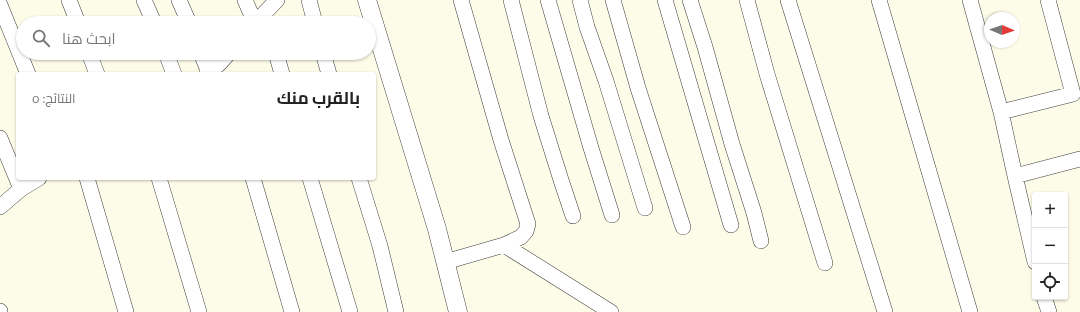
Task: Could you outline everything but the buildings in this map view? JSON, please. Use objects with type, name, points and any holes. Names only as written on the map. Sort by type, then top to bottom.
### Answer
[{"type":"street","points":[[69,0],[75,16]]},
{"type":"street","points":[[144,0],[151,16]]},
{"type":"street","points":[[179,0],[186,16]]},
{"type":"street","points":[[245,0],[258,16]]},
{"type":"street","points":[[264,16],[278,0]]},
{"type":"street","points":[[309,0],[313,16]]},
{"type":"street","points":[[367,0],[372,16]]},
{"type":"street","points":[[445,262],[504,245],[521,237],[526,231],[528,224],[501,140],[461,0]]},
{"type":"street","points":[[511,0],[541,116],[573,216]]},
{"type":"street","points":[[548,0],[612,215]]},
{"type":"street","points":[[580,0],[587,27],[646,208]]},
{"type":"street","points":[[614,0],[642,103],[683,228]]},
{"type":"street","points":[[666,0],[731,225]]},
{"type":"street","points":[[690,0],[761,241]]},
{"type":"street","points":[[747,0],[767,74],[825,263]]},
{"type":"street","points":[[788,0],[885,312]]},
{"type":"street","points":[[879,0],[970,312]]},
{"type":"street","points":[[970,0],[1001,112],[1032,249]]},
{"type":"street","points":[[1001,112],[1076,93],[1048,0]]},
{"type":"street","points":[[0,5],[16,44]]},
{"type":"street","points":[[376,29],[437,229],[458,312]]},
{"type":"street","points":[[22,60],[27,72]]},
{"type":"street","points":[[92,60],[96,72]]},
{"type":"street","points":[[169,60],[173,72]]},
{"type":"street","points":[[208,60],[217,68]]},
{"type":"street","points":[[278,60],[281,72]]},
{"type":"street","points":[[325,60],[328,72]]},
{"type":"street","points":[[0,138],[16,177]]},
{"type":"street","points":[[1015,176],[1080,159]]},
{"type":"street","points":[[17,180],[21,189]]},
{"type":"street","points":[[0,206],[21,189],[36,180]]},
{"type":"street","points":[[88,180],[126,312]]},
{"type":"street","points":[[160,180],[199,312]]},
{"type":"street","points":[[254,180],[292,312]]},
{"type":"street","points":[[311,180],[350,312]]},
{"type":"street","points":[[360,180],[380,246],[396,312]]},
{"type":"street","points":[[504,245],[611,312]]},
{"type":"street","points":[[1045,300],[1049,312]]}]
